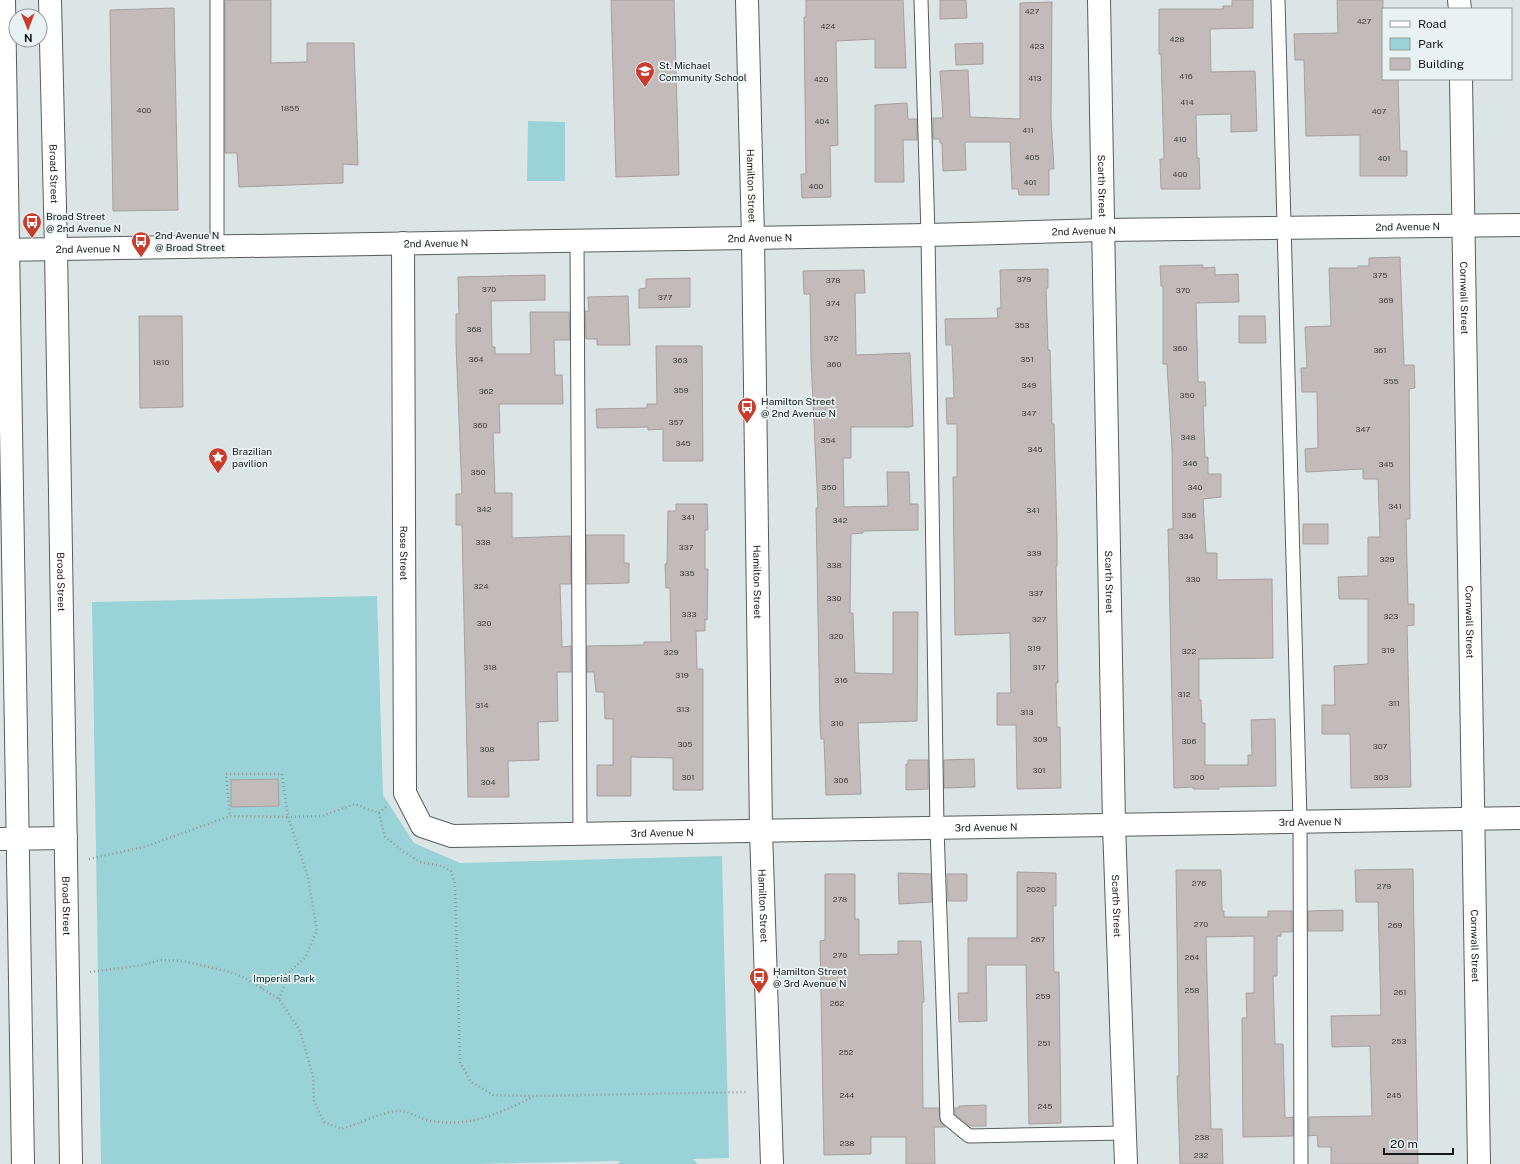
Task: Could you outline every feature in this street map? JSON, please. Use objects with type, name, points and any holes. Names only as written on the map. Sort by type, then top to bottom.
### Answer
[{"type":"street","points":[[4,0],[4,250],[9,839],[23,1164]]},
{"type":"street","name":"Broad Street","points":[[50,0],[56,249],[71,1164]]},
{"type":"street","name":"Hamilton Street","points":[[747,0],[753,238],[761,831],[772,1164]]},
{"type":"street","name":"Scarth Street","points":[[1099,0],[1114,825],[1126,1164]]},
{"type":"street","name":"Cornwall Street","points":[[1461,80],[1465,227],[1478,1164]]},
{"type":"street","name":"2nd Avenue N","points":[[4,250],[928,235],[1103,230],[1465,227],[1520,225]]},
{"type":"street","name":"Rose Street","points":[[403,243],[405,793],[422,826],[452,836]]},
{"type":"street","name":"3rd Avenue N","points":[[452,836],[1520,818]]},
{"type":"street","points":[[9,839],[66,838]]},
{"type":"lane","points":[[216,0],[217,247]]},
{"type":"lane","points":[[920,0],[928,235],[937,828],[948,1118],[969,1136],[1125,1133]]},
{"type":"lane","points":[[1278,0],[1300,821],[1301,1164]]},
{"type":"lane","points":[[577,241],[580,834]]},
{"type":"path","points":[[230,816],[226,774],[282,774],[288,817],[308,877],[317,930],[305,958],[289,972],[260,988]]},
{"type":"path","points":[[379,813],[405,793]]},
{"type":"path","points":[[66,860],[91,859],[144,847],[230,816],[322,816],[355,804],[379,813]]},
{"type":"path","points":[[379,813],[385,837],[420,862],[441,866],[451,871],[454,884],[460,1062],[471,1082],[493,1095],[533,1096],[770,1092]]},
{"type":"path","points":[[67,973],[97,972],[144,966],[160,960],[183,961],[230,972],[245,978],[278,999],[300,1031],[313,1076],[314,1101],[324,1122],[341,1129],[397,1111],[410,1113],[424,1120],[447,1123],[469,1122],[498,1114],[533,1096]]},
{"type":"path","points":[[278,999],[289,972]]},
{"type":"green space","points":[[528,121],[565,122],[565,181],[527,181]]},
{"type":"green space","name":"Imperial Park","points":[[377,596],[383,795],[414,843],[460,863],[722,856],[729,1158],[693,1159],[698,1164],[617,1164],[621,1161],[475,1164],[101,1164],[92,602]]},
{"type":"building","points":[[225,0],[271,0],[271,63],[307,62],[307,43],[354,43],[358,165],[343,164],[343,183],[239,187],[237,153],[225,153]]},
{"type":"building","name":"St. Michael Community School","points":[[611,0],[674,0],[679,175],[616,177]]},
{"type":"building","points":[[806,0],[903,0],[906,68],[875,68],[875,39],[836,41],[838,145],[830,146],[831,197],[802,198],[801,174],[806,174],[804,17],[806,17]]},
{"type":"building","points":[[940,0],[966,0],[967,18],[940,19]]},
{"type":"building","points":[[1232,0],[1253,0],[1253,28],[1210,29],[1211,72],[1255,71],[1257,131],[1231,132],[1231,114],[1196,115],[1197,158],[1199,158],[1200,189],[1161,189],[1160,159],[1164,159],[1161,54],[1159,54],[1159,9],[1223,9],[1223,6],[1232,6]]},
{"type":"building","points":[[1337,0],[1383,0],[1382,80],[1398,80],[1400,151],[1407,151],[1407,176],[1360,176],[1360,135],[1306,136],[1304,60],[1295,60],[1294,34],[1338,33]]},
{"type":"building","points":[[1052,2],[1051,117],[1054,169],[1049,169],[1049,195],[1019,195],[1018,189],[1012,189],[1010,142],[965,142],[966,170],[943,171],[942,143],[940,143],[940,139],[933,139],[933,118],[943,118],[940,71],[968,70],[970,117],[1020,119],[1020,3]]},
{"type":"building","points":[[174,8],[178,210],[113,211],[110,10]]},
{"type":"building","points":[[983,43],[983,64],[956,65],[955,44]]},
{"type":"building","points":[[907,103],[908,119],[917,119],[917,140],[903,140],[904,182],[875,182],[875,105]]},
{"type":"building","points":[[1400,257],[1404,365],[1414,365],[1415,388],[1409,389],[1410,519],[1406,519],[1408,604],[1414,604],[1414,625],[1407,626],[1411,787],[1351,788],[1350,734],[1322,734],[1322,705],[1335,705],[1334,666],[1368,664],[1368,599],[1339,599],[1338,577],[1368,576],[1368,537],[1380,537],[1378,479],[1363,479],[1363,469],[1306,472],[1305,449],[1318,448],[1317,392],[1302,392],[1301,368],[1307,368],[1305,327],[1331,326],[1329,268],[1358,268],[1358,266],[1369,266],[1369,258]]},
{"type":"building","points":[[1203,265],[1203,268],[1215,267],[1215,275],[1238,274],[1239,302],[1196,303],[1198,382],[1205,382],[1206,406],[1203,406],[1205,457],[1208,457],[1208,474],[1221,474],[1221,497],[1203,499],[1206,553],[1217,553],[1217,580],[1272,579],[1273,658],[1199,659],[1199,700],[1201,700],[1202,723],[1205,723],[1205,765],[1248,765],[1248,755],[1252,755],[1251,720],[1275,719],[1276,786],[1219,787],[1219,789],[1193,789],[1193,787],[1174,788],[1168,529],[1173,529],[1172,450],[1167,364],[1163,364],[1163,286],[1161,286],[1160,266]]},
{"type":"building","points":[[1048,269],[1048,288],[1046,288],[1048,350],[1050,350],[1052,424],[1054,424],[1057,539],[1058,683],[1056,683],[1057,727],[1060,727],[1061,788],[1017,789],[1016,725],[997,725],[997,693],[1011,693],[1010,633],[955,635],[953,477],[957,477],[957,424],[947,424],[946,398],[954,398],[952,345],[946,345],[945,319],[998,318],[997,308],[1001,308],[1000,270]]},
{"type":"building","points":[[864,270],[865,293],[855,293],[856,355],[910,353],[913,426],[851,427],[851,458],[843,458],[844,507],[888,506],[887,472],[909,472],[910,504],[918,504],[918,530],[863,531],[863,533],[851,534],[850,613],[853,613],[855,673],[893,674],[893,612],[918,612],[917,721],[858,723],[861,794],[826,795],[824,739],[821,739],[820,725],[816,508],[818,508],[811,359],[810,294],[804,294],[803,271]]},
{"type":"building","points":[[545,275],[545,300],[491,301],[492,347],[495,347],[495,354],[531,354],[530,312],[569,312],[570,340],[554,340],[555,375],[562,375],[563,404],[499,404],[500,433],[493,433],[495,493],[512,493],[512,538],[570,536],[571,584],[560,584],[562,647],[571,646],[571,672],[557,672],[558,721],[538,722],[539,760],[508,761],[509,797],[468,797],[462,525],[456,525],[456,494],[462,494],[456,344],[456,314],[459,314],[458,277]]},
{"type":"building","points":[[690,278],[690,307],[639,308],[639,289],[646,288],[646,279]]},
{"type":"building","points":[[628,296],[630,345],[597,345],[597,339],[586,339],[585,311],[589,311],[588,297]]},
{"type":"building","points":[[139,316],[182,316],[183,407],[140,408]]},
{"type":"building","points":[[1239,316],[1265,316],[1266,343],[1239,343]]},
{"type":"building","points":[[656,346],[702,346],[703,461],[663,461],[663,429],[648,430],[648,427],[597,428],[596,409],[647,408],[647,404],[657,404]]},
{"type":"building","points":[[676,504],[707,504],[708,530],[705,530],[705,569],[708,569],[707,620],[705,619],[705,631],[696,631],[697,669],[703,669],[703,790],[673,790],[673,758],[631,757],[631,796],[597,796],[597,765],[613,765],[613,719],[605,719],[604,692],[596,692],[594,672],[587,672],[587,646],[644,645],[644,642],[671,642],[670,588],[666,588],[665,564],[667,564],[668,511],[676,511]]},
{"type":"building","points":[[1303,524],[1328,524],[1328,544],[1303,544]]},
{"type":"building","points":[[586,535],[624,535],[624,563],[629,563],[629,583],[587,584]]},
{"type":"building","points":[[974,759],[975,787],[944,788],[944,760]]},
{"type":"building","points":[[908,760],[928,760],[928,789],[906,790],[906,764],[908,764]]},
{"type":"building","points":[[278,779],[279,806],[231,807],[231,780]]},
{"type":"building","points":[[1413,869],[1418,1164],[1331,1164],[1331,1147],[1318,1147],[1317,1135],[1309,1136],[1309,1117],[1372,1116],[1370,1046],[1332,1047],[1331,1016],[1381,1015],[1378,902],[1356,902],[1355,870]]},
{"type":"building","points":[[1176,870],[1221,870],[1222,911],[1224,911],[1224,917],[1268,917],[1268,911],[1292,911],[1292,932],[1281,932],[1281,936],[1277,936],[1277,976],[1273,976],[1275,1044],[1283,1044],[1285,1118],[1293,1117],[1293,1136],[1243,1137],[1242,1018],[1247,1018],[1246,993],[1254,993],[1254,936],[1206,937],[1211,1129],[1222,1129],[1223,1164],[1180,1164],[1177,1076],[1179,1076]]},
{"type":"building","points":[[1017,872],[1056,873],[1056,906],[1053,906],[1054,972],[1059,972],[1061,1123],[1029,1124],[1026,965],[986,965],[987,1021],[959,1022],[958,993],[968,993],[968,938],[1017,938]]},
{"type":"building","points":[[898,873],[931,874],[932,902],[899,904]]},
{"type":"building","points":[[825,874],[855,874],[855,919],[859,919],[859,955],[898,954],[898,941],[921,941],[924,1002],[922,1002],[923,1108],[939,1108],[940,1121],[945,1127],[934,1127],[935,1164],[906,1164],[906,1137],[871,1137],[871,1154],[824,1155],[820,941],[825,940]]},
{"type":"building","points":[[947,874],[967,874],[967,901],[948,901]]},
{"type":"building","points":[[1343,910],[1343,931],[1308,931],[1308,911]]},
{"type":"building","points":[[986,1105],[986,1126],[970,1126],[955,1114],[955,1108],[959,1108],[959,1106]]},
{"type":"place","name":"St. Michael Community School","points":[[645,88]]},
{"type":"place","name":"Broad Street @ 2nd Avenue N","points":[[32,239]]},
{"type":"place","name":"2nd Avenue N @ Broad Street","points":[[141,258]]},
{"type":"place","name":"Hamilton Street @ 2nd Avenue N","points":[[747,424]]},
{"type":"place","name":"Brazilian pavilion","points":[[218,474]]},
{"type":"place","name":"Hamilton Street @ 3rd Avenue N","points":[[759,994]]}]
